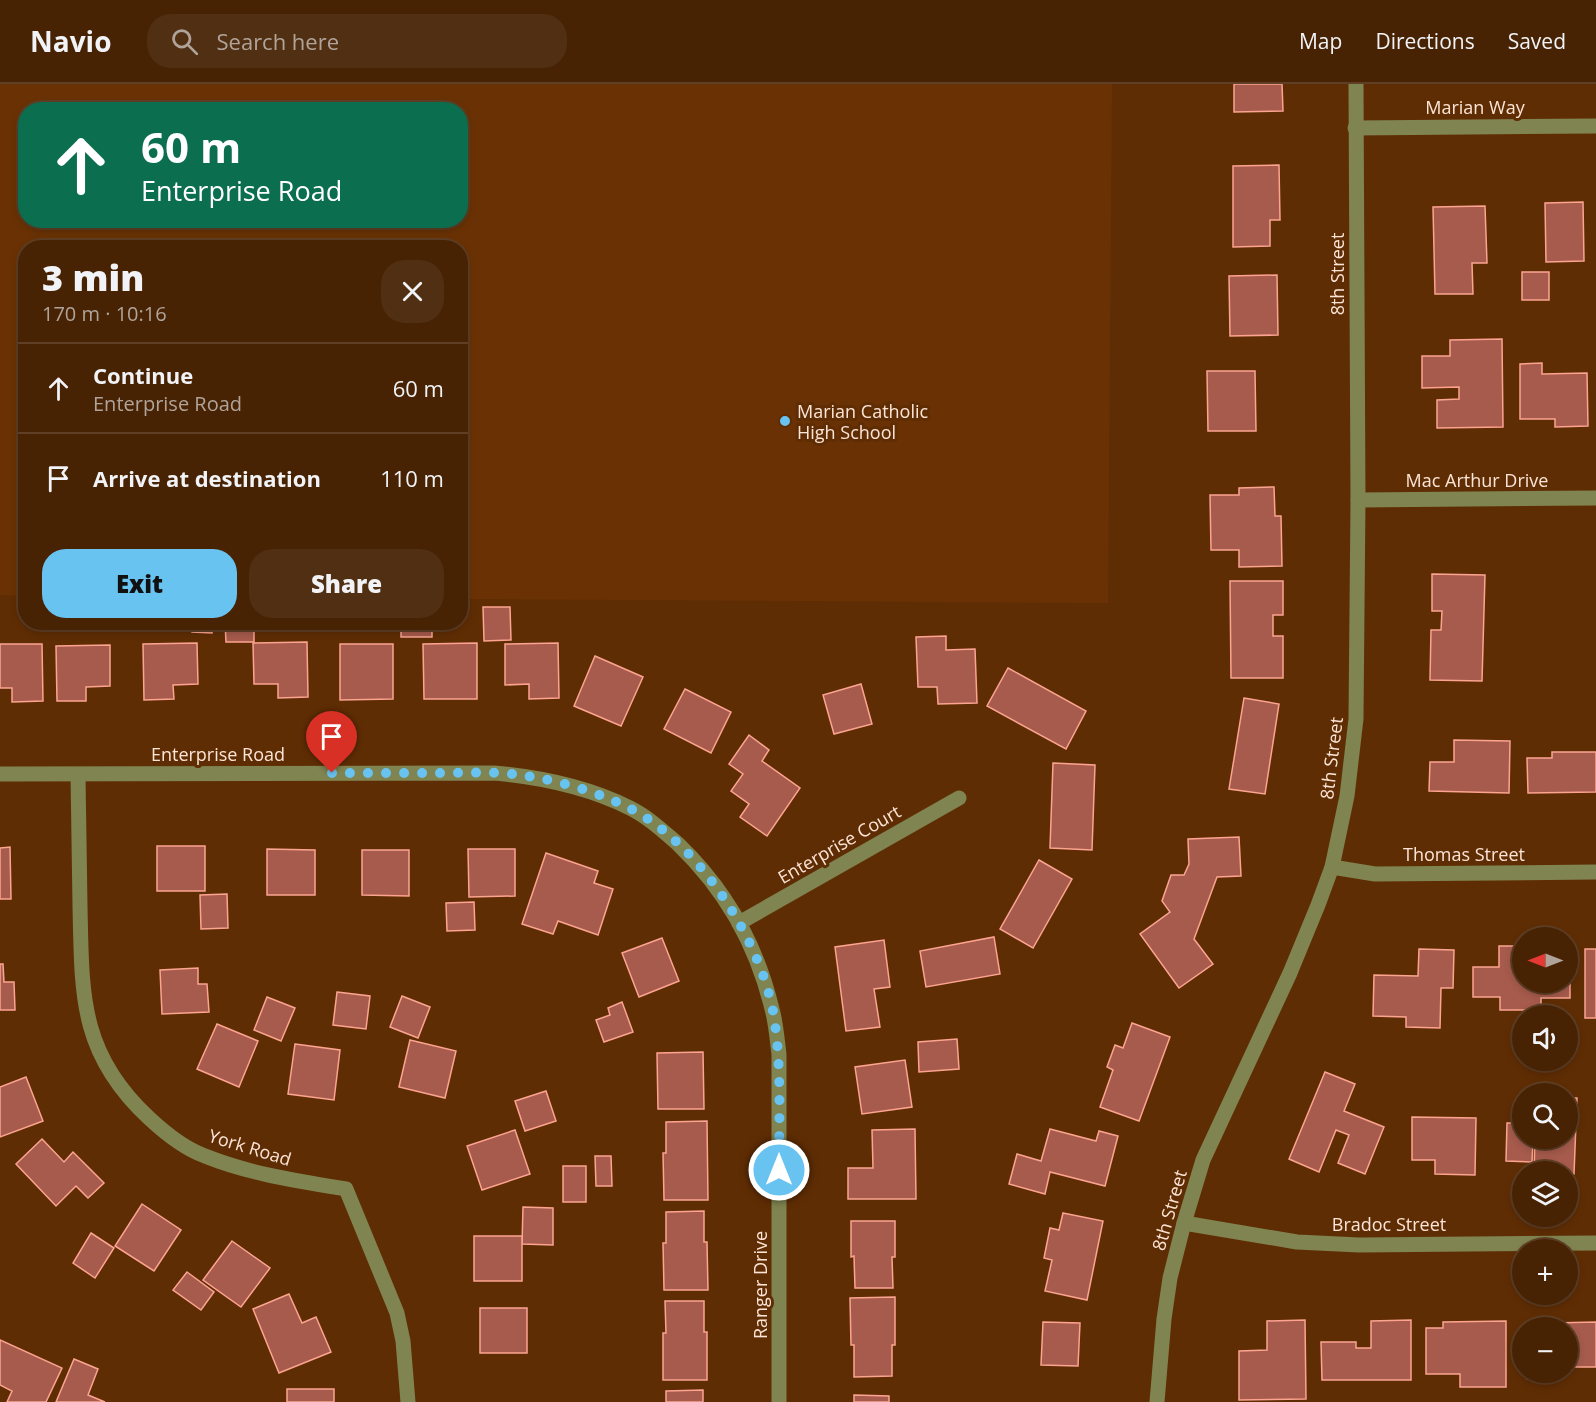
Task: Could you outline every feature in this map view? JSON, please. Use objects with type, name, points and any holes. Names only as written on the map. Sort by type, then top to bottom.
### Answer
[{"type":"street","name":"8th Street","points":[[1157,1402],[1170,1278],[1203,1160],[1290,973],[1332,867],[1347,796],[1356,719],[1358,500],[1356,84]]},
{"type":"street","name":"Marian Way","points":[[1355,128],[1596,126]]},
{"type":"street","name":"Mac Arthur Drive","points":[[1358,500],[1596,498]]},
{"type":"street","name":"Enterprise Road","points":[[0,774],[494,773],[528,776],[556,782],[608,799],[632,809],[652,822],[714,883],[739,923]]},
{"type":"street","name":"York Road","points":[[78,775],[81,968],[84,1004],[94,1039],[107,1069],[136,1106],[167,1135],[202,1155],[266,1176],[346,1189],[397,1314],[403,1341],[408,1402]]},
{"type":"street","name":"Enterprise Court","points":[[739,923],[959,798]]},
{"type":"street","name":"Thomas Street","points":[[1332,867],[1375,874],[1596,872]]},
{"type":"street","name":"Ranger Drive","points":[[739,923],[757,959],[770,999],[779,1054],[779,1402]]},
{"type":"street","name":"Bradoc Street","points":[[1184,1223],[1297,1242],[1359,1245],[1596,1243]]},
{"type":"shaded area","name":"Marian Catholic High School","points":[[0,84],[1112,84],[1108,603],[468,599],[468,240],[18,240],[18,596],[0,595]]},
{"type":"building","points":[[1234,84],[1282,84],[1283,111],[1234,112]]},
{"type":"building","points":[[1279,165],[1280,220],[1270,220],[1270,246],[1233,247],[1233,166]]},
{"type":"building","points":[[1583,202],[1584,261],[1546,262],[1545,203]]},
{"type":"building","points":[[1485,206],[1487,263],[1472,263],[1473,294],[1435,294],[1433,207]]},
{"type":"building","points":[[1522,272],[1549,272],[1549,300],[1522,300]]},
{"type":"building","points":[[1277,275],[1278,335],[1230,336],[1229,276]]},
{"type":"building","points":[[1502,339],[1503,427],[1437,428],[1437,400],[1459,399],[1459,387],[1422,388],[1422,356],[1450,356],[1450,340]]},
{"type":"building","points":[[1542,363],[1542,374],[1587,373],[1588,426],[1555,427],[1555,419],[1520,419],[1520,364]]},
{"type":"building","points":[[1207,371],[1255,371],[1256,431],[1208,431]]},
{"type":"building","points":[[1274,487],[1275,516],[1281,516],[1282,566],[1239,567],[1239,550],[1211,550],[1210,495],[1239,495],[1239,488]]},
{"type":"building","points":[[1432,574],[1485,575],[1482,681],[1430,680],[1431,630],[1441,630],[1442,611],[1432,611]]},
{"type":"building","points":[[1230,581],[1283,581],[1283,615],[1273,615],[1273,636],[1283,636],[1283,678],[1231,678]]},
{"type":"building","points":[[483,607],[510,607],[511,640],[484,641]]},
{"type":"building","points":[[192,630],[212,630],[212,633],[192,632]]},
{"type":"building","points":[[225,630],[254,630],[254,642],[226,642]]},
{"type":"building","points":[[401,630],[432,630],[432,637],[401,637]]},
{"type":"building","points":[[946,636],[946,650],[975,649],[977,703],[938,704],[937,687],[918,687],[916,637]]},
{"type":"building","points":[[307,642],[308,697],[278,698],[278,684],[254,684],[253,643]]},
{"type":"building","points":[[197,643],[198,684],[173,685],[174,699],[144,700],[143,644]]},
{"type":"building","points":[[477,643],[477,699],[424,699],[423,644]]},
{"type":"building","points":[[558,643],[559,698],[529,699],[529,684],[505,685],[505,644]]},
{"type":"building","points":[[0,644],[42,644],[43,701],[12,702],[12,688],[0,688]]},
{"type":"building","points":[[340,644],[393,644],[393,699],[340,700]]},
{"type":"building","points":[[110,645],[110,686],[86,687],[86,701],[57,701],[56,646]]},
{"type":"building","points":[[595,656],[643,677],[621,726],[574,706]]},
{"type":"building","points":[[1008,668],[1086,711],[1066,749],[987,706]]},
{"type":"building","points":[[861,684],[872,724],[834,734],[823,695]]},
{"type":"building","points":[[685,689],[731,712],[711,753],[664,729]]},
{"type":"building","points":[[1244,698],[1279,704],[1265,794],[1229,789]]},
{"type":"building","points":[[749,735],[769,750],[762,761],[800,788],[767,836],[740,817],[749,804],[731,791],[743,774],[729,764]]},
{"type":"building","points":[[1454,740],[1510,741],[1509,793],[1429,791],[1430,762],[1454,762]]},
{"type":"building","points":[[1552,752],[1596,752],[1596,792],[1528,793],[1527,758],[1552,758]]},
{"type":"building","points":[[1053,763],[1095,765],[1092,850],[1050,848]]},
{"type":"building","points":[[1239,837],[1241,876],[1217,877],[1194,939],[1213,964],[1179,988],[1140,934],[1170,912],[1162,901],[1171,875],[1184,875],[1189,864],[1188,839]]},
{"type":"building","points":[[157,846],[205,846],[205,891],[157,891]]},
{"type":"building","points":[[10,847],[11,899],[0,899],[0,848]]},
{"type":"building","points":[[267,849],[315,850],[315,895],[267,895]]},
{"type":"building","points":[[468,849],[515,849],[515,896],[469,897]]},
{"type":"building","points":[[362,850],[409,850],[409,896],[362,895]]},
{"type":"building","points":[[546,853],[598,871],[594,883],[613,889],[598,935],[558,921],[553,934],[522,924]]},
{"type":"building","points":[[1039,860],[1072,879],[1033,948],[1000,929]]},
{"type":"building","points":[[227,894],[228,928],[201,929],[200,895]]},
{"type":"building","points":[[474,902],[475,930],[447,931],[446,903]]},
{"type":"building","points":[[994,937],[1000,974],[926,987],[920,951]]},
{"type":"building","points":[[662,938],[679,981],[639,997],[622,953]]},
{"type":"building","points":[[884,940],[890,987],[874,989],[880,1027],[846,1031],[835,947]]},
{"type":"building","points":[[1499,946],[1512,946],[1512,993],[1570,993],[1570,998],[1541,998],[1541,1005],[1512,1005],[1512,1010],[1500,1010],[1500,997],[1473,997],[1473,967],[1499,967]]},
{"type":"building","points":[[1419,949],[1454,950],[1453,988],[1441,988],[1440,1028],[1406,1027],[1406,1017],[1373,1016],[1374,975],[1418,976]]},
{"type":"building","points":[[1585,949],[1596,949],[1596,1018],[1585,1018]]},
{"type":"building","points":[[0,964],[3,964],[4,982],[14,982],[15,1010],[0,1010]]},
{"type":"building","points":[[198,968],[198,984],[207,984],[209,1012],[162,1014],[160,970]]},
{"type":"building","points":[[337,992],[370,996],[366,1029],[333,1025]]},
{"type":"building","points":[[402,996],[430,1007],[418,1038],[390,1027]]},
{"type":"building","points":[[267,997],[295,1008],[281,1041],[254,1030]]},
{"type":"building","points":[[622,1002],[633,1032],[604,1042],[596,1020],[610,1015],[608,1008]]},
{"type":"building","points":[[1132,1023],[1170,1037],[1139,1121],[1100,1107],[1113,1070],[1107,1067],[1115,1045],[1123,1048]]},
{"type":"building","points":[[217,1024],[258,1041],[239,1087],[197,1069]]},
{"type":"building","points":[[957,1039],[959,1069],[919,1072],[918,1042]]},
{"type":"building","points":[[410,1040],[456,1051],[445,1098],[399,1087]]},
{"type":"building","points":[[295,1044],[340,1050],[334,1100],[288,1094]]},
{"type":"building","points":[[703,1052],[704,1109],[658,1109],[657,1053]]},
{"type":"building","points":[[905,1060],[912,1107],[862,1114],[855,1067]]},
{"type":"building","points":[[1325,1072],[1355,1084],[1344,1111],[1384,1127],[1365,1174],[1338,1163],[1349,1135],[1336,1130],[1319,1172],[1289,1159]]},
{"type":"building","points":[[26,1077],[43,1121],[0,1137],[0,1087]]},
{"type":"building","points":[[546,1091],[556,1121],[525,1131],[515,1101]]},
{"type":"building","points":[[1412,1117],[1476,1118],[1475,1175],[1435,1174],[1435,1160],[1412,1160]]},
{"type":"building","points":[[707,1121],[708,1200],[664,1200],[663,1153],[666,1153],[666,1122]]},
{"type":"building","points":[[1507,1123],[1512,1123],[1512,1149],[1533,1149],[1532,1161],[1506,1161]]},
{"type":"building","points":[[915,1129],[916,1199],[848,1199],[848,1168],[873,1168],[872,1130]]},
{"type":"building","points":[[1050,1129],[1096,1141],[1099,1131],[1118,1136],[1105,1186],[1050,1172],[1045,1194],[1009,1184],[1017,1154],[1041,1161]]},
{"type":"building","points":[[515,1130],[530,1174],[482,1190],[467,1146]]},
{"type":"building","points":[[42,1139],[64,1162],[73,1152],[104,1183],[88,1198],[76,1186],[56,1206],[16,1164]]},
{"type":"building","points":[[1535,1149],[1575,1149],[1575,1161],[1534,1161]]},
{"type":"building","points":[[595,1156],[611,1156],[612,1186],[596,1186]]},
{"type":"building","points":[[563,1166],[586,1166],[586,1202],[563,1202]]},
{"type":"building","points":[[142,1204],[181,1230],[154,1271],[115,1246]]},
{"type":"building","points":[[523,1207],[553,1208],[553,1245],[522,1244]]},
{"type":"building","points":[[704,1211],[708,1290],[664,1290],[663,1243],[666,1243],[666,1212]]},
{"type":"building","points":[[1063,1213],[1103,1221],[1087,1300],[1045,1291],[1052,1260],[1044,1258],[1050,1228],[1059,1230]]},
{"type":"building","points":[[851,1221],[895,1221],[895,1257],[892,1257],[893,1288],[855,1288],[854,1256],[851,1257]]},
{"type":"building","points":[[91,1233],[114,1248],[95,1278],[73,1263]]},
{"type":"building","points":[[474,1236],[522,1236],[522,1281],[474,1281]]},
{"type":"building","points":[[232,1241],[270,1268],[241,1307],[203,1280]]},
{"type":"building","points":[[187,1272],[214,1292],[201,1310],[173,1290]]},
{"type":"building","points":[[289,1294],[302,1323],[316,1317],[331,1352],[279,1373],[253,1309]]},
{"type":"building","points":[[895,1297],[895,1345],[892,1345],[892,1376],[854,1377],[850,1298]]},
{"type":"building","points":[[665,1301],[704,1301],[704,1332],[707,1332],[707,1380],[663,1380],[663,1333],[666,1333]]},
{"type":"building","points":[[480,1308],[527,1308],[527,1353],[480,1353]]},
{"type":"building","points":[[1305,1320],[1306,1399],[1239,1400],[1239,1351],[1267,1350],[1267,1321]]},
{"type":"building","points":[[1411,1320],[1411,1380],[1322,1380],[1321,1342],[1356,1342],[1356,1348],[1371,1348],[1371,1321]]},
{"type":"building","points":[[1506,1321],[1506,1387],[1460,1387],[1460,1374],[1426,1374],[1426,1328],[1443,1328],[1443,1322]]},
{"type":"building","points":[[1043,1322],[1080,1323],[1078,1366],[1041,1365]]},
{"type":"building","points":[[1578,1322],[1596,1322],[1596,1367],[1578,1367]]},
{"type":"building","points":[[0,1340],[62,1368],[46,1402],[7,1402],[12,1391],[0,1385]]},
{"type":"building","points":[[74,1359],[98,1369],[88,1395],[105,1402],[56,1402]]},
{"type":"building","points":[[287,1389],[334,1389],[334,1402],[287,1402]]},
{"type":"building","points":[[703,1390],[703,1402],[666,1402],[666,1391]]},
{"type":"building","points":[[854,1395],[889,1396],[889,1402],[854,1402]]},
{"type":"place","name":"Marian Catholic High School","points":[[785,421]]},
{"type":"route","points":[[332,773],[494,773],[528,776],[556,782],[632,809],[672,839],[695,860],[714,883],[739,923],[757,959],[772,1010],[779,1054],[779,1170]]}]
